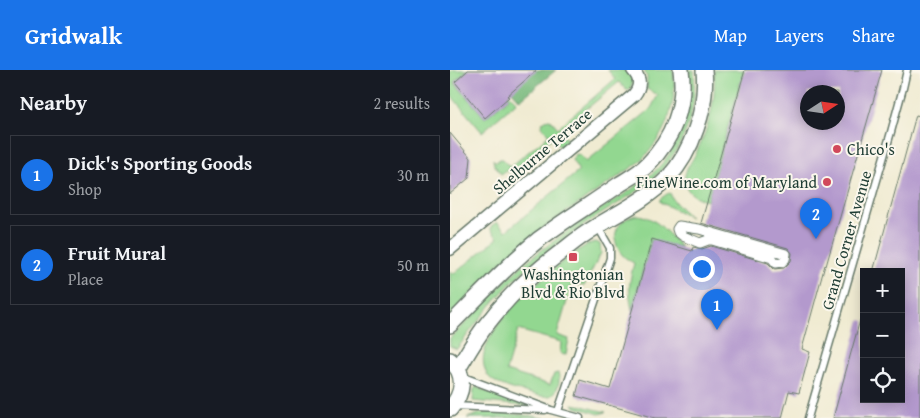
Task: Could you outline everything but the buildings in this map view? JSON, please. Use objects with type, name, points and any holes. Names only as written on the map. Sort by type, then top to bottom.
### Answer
[{"type":"street","name":"Shelburne Terrace","points":[[450,249],[634,95],[640,81],[633,70]]},
{"type":"street","points":[[450,325],[496,277],[538,240],[647,166],[663,147],[680,111],[682,77],[680,70]]},
{"type":"street","points":[[452,408],[461,391],[461,380],[456,368],[490,319],[514,292],[566,248],[654,190],[668,178],[684,156],[694,137],[701,116],[704,97],[704,70]]},
{"type":"street","points":[[680,226],[699,229],[786,254],[786,257],[782,262],[776,263],[772,258],[712,240],[700,243],[683,236],[677,228],[680,226]]},
{"type":"lane","name":"Grand Corner Avenue","points":[[808,418],[889,141],[907,70]]},
{"type":"lane","points":[[555,411],[610,258],[610,248],[598,226]]},
{"type":"lane","points":[[456,368],[555,411],[580,418]]},
{"type":"lane","points":[[452,408],[555,411]]},
{"type":"green space","points":[[452,70],[468,70],[454,82],[485,118],[509,98],[509,94],[517,102],[482,132],[450,94],[450,72]]},
{"type":"green space","points":[[536,70],[556,70],[520,100],[512,91]]},
{"type":"green space","points":[[608,70],[628,70],[632,78],[629,90],[626,90],[619,82],[560,131],[567,140],[564,145],[559,146],[552,138],[510,173],[507,170],[501,174],[494,165],[493,159],[496,162],[502,159],[510,167],[549,135],[542,126],[544,121],[550,119],[558,128],[615,79]]},
{"type":"green space","points":[[644,70],[673,70],[674,96],[671,109],[667,121],[654,145],[637,164],[537,232],[498,265],[450,316],[450,271],[454,274],[498,238],[491,230],[491,226],[497,222],[506,231],[579,171],[572,160],[576,154],[580,155],[586,162],[651,108],[658,95],[647,89],[647,77]]},
{"type":"green space","points":[[688,70],[694,70],[693,104],[684,136],[667,164],[642,188],[579,229],[533,263],[494,301],[457,349],[450,346],[450,338],[520,267],[565,233],[642,182],[664,161],[672,149],[683,124],[688,97]]},
{"type":"green space","points":[[714,70],[744,70],[707,201],[696,197],[687,189],[685,178],[709,119],[714,95]]},
{"type":"green space","points":[[670,193],[676,204],[690,217],[660,202],[660,199]]},
{"type":"green space","points":[[639,215],[658,223],[681,247],[651,240],[632,310],[630,286],[634,263],[625,258],[620,252],[615,238],[618,226],[622,222],[627,218]]},
{"type":"green space","points":[[596,242],[600,244],[601,253],[584,286],[572,284],[557,335],[569,339],[566,354],[560,353],[561,342],[518,330],[506,371],[550,385],[554,374],[558,373],[559,382],[555,392],[550,396],[541,396],[498,384],[488,376],[485,370],[484,356],[490,338],[498,325],[519,300],[544,277],[580,249]]},
{"type":"green space","points":[[476,387],[502,398],[537,407],[473,401],[474,389]]},
{"type":"green space","points":[[573,404],[606,412],[599,414],[575,407]]},
{"type":"green space","points":[[490,412],[533,416],[545,418],[467,418]]},
{"type":"place","name":"Chico's","points":[[837,149]]},
{"type":"place","name":"FineWine.com of Maryland","points":[[827,182]]},
{"type":"place","name":"Fruit Mural","points":[[816,239]]},
{"type":"place","name":"Washingtonian Blvd & Rio Blvd","points":[[573,257]]},
{"type":"place","name":"Dick's Sporting Goods","points":[[717,330]]}]
